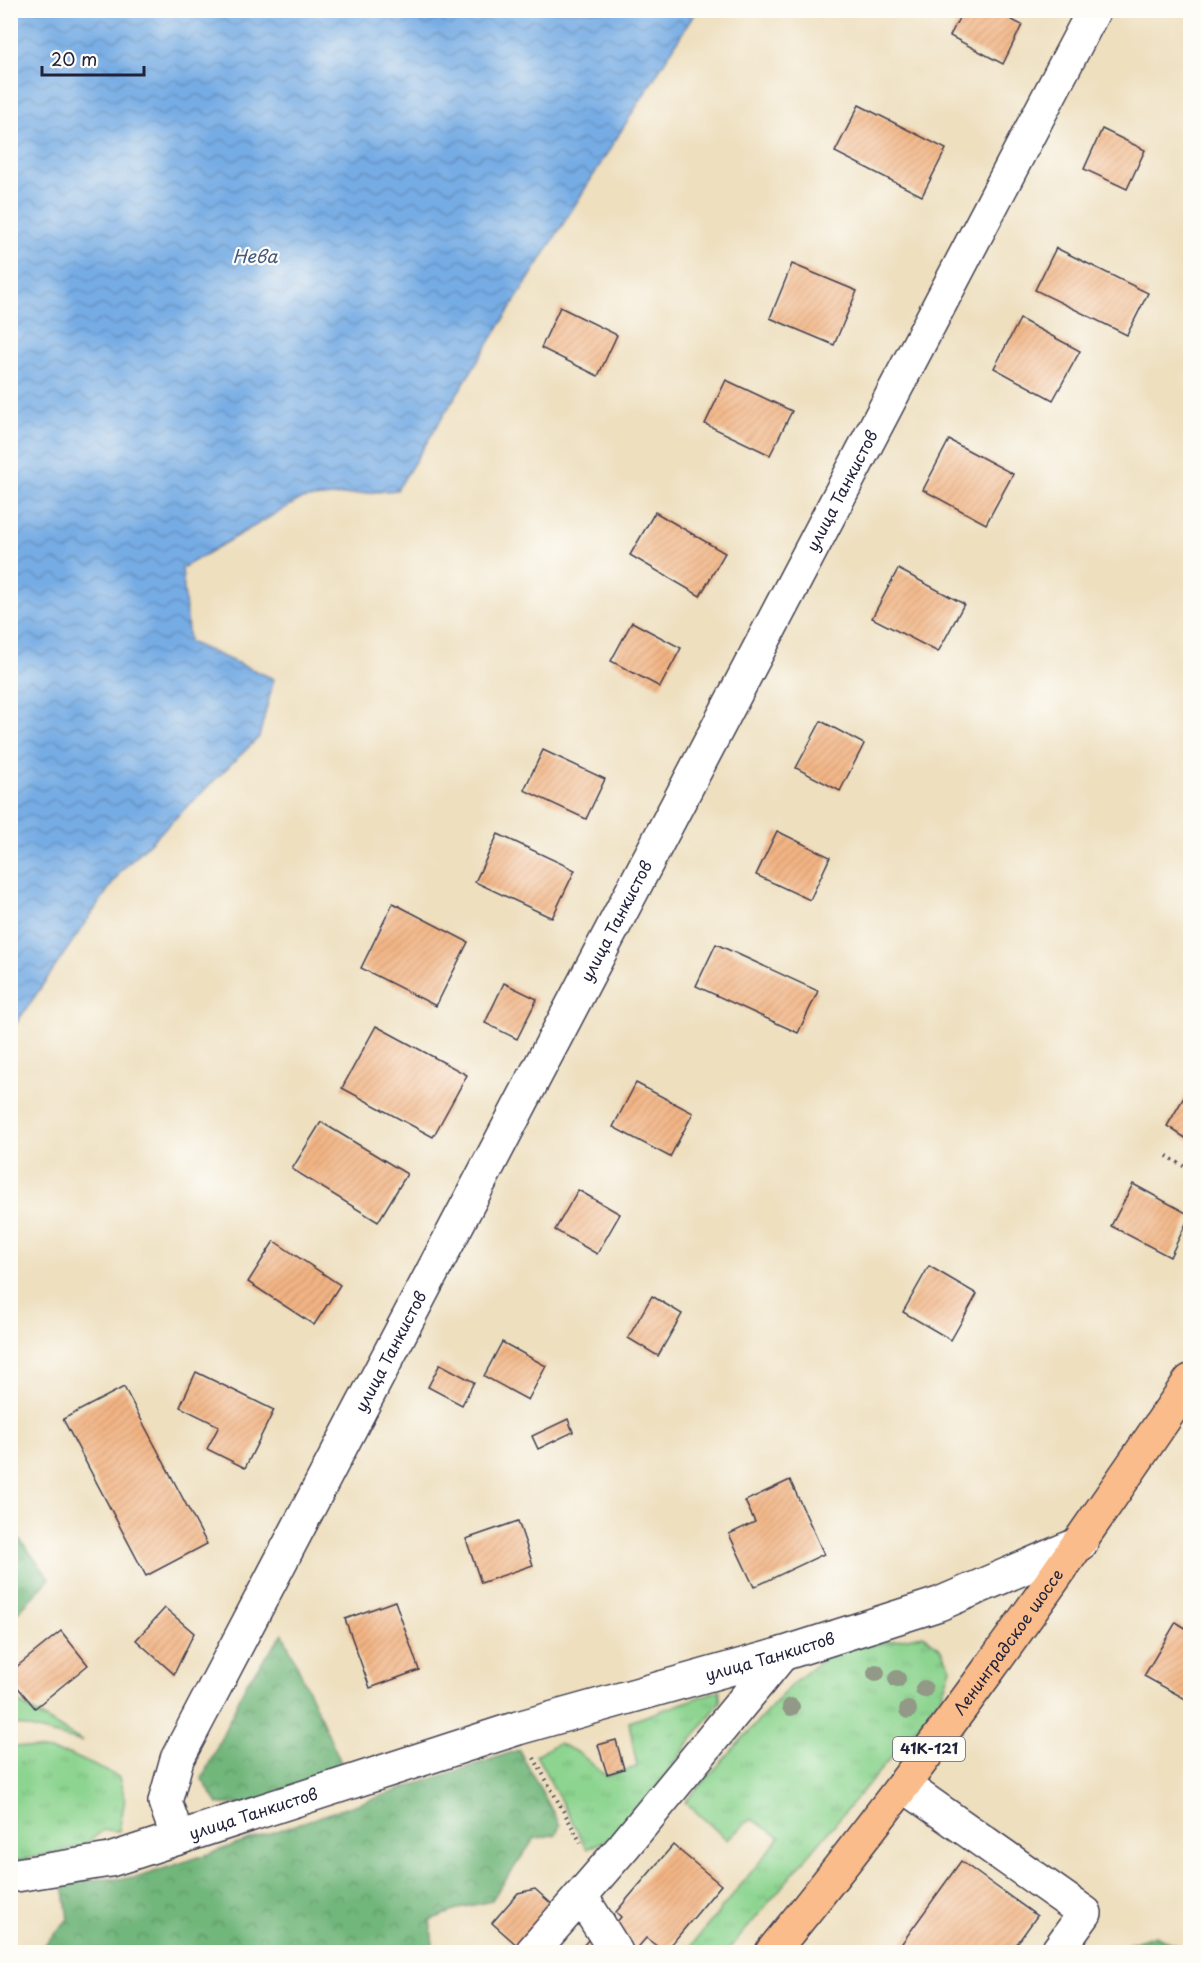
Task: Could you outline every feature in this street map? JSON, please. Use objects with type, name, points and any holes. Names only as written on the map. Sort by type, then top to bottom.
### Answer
[{"type":"main road","name":"Ленинградское шоссе","points":[[772,1953],[903,1785],[1081,1543],[1191,1381]]},
{"type":"street","name":"улица Танкистов","points":[[178,1838],[165,1802],[177,1759],[1094,10]]},
{"type":"street","name":"улица Танкистов","points":[[10,1876],[110,1860],[518,1728],[782,1654],[939,1604],[1081,1543]]},
{"type":"street","points":[[535,1951],[782,1654]]},
{"type":"street","points":[[903,1785],[1085,1913],[1058,1953]]},
{"type":"street","points":[[590,1886],[616,1953]]},
{"type":"path","points":[[1167,1156],[1191,1170]]},
{"type":"path","points":[[518,1728],[590,1886]]},
{"type":"green space","points":[[11,1528],[50,1579],[11,1619]]},
{"type":"green space","points":[[283,1634],[344,1769],[249,1805],[218,1804],[202,1779],[247,1682]]},
{"type":"green space","points":[[923,1635],[940,1648],[951,1668],[943,1692],[925,1717],[727,1952],[686,1952],[780,1837],[751,1819],[727,1840],[685,1802],[792,1684],[832,1652]]},
{"type":"green space","points":[[720,1690],[720,1702],[622,1833],[587,1849],[536,1755],[558,1743],[579,1753],[606,1776],[637,1767],[629,1722]]},
{"type":"green space","points":[[11,1698],[83,1742],[11,1723]]},
{"type":"green space","points":[[10,1745],[69,1754],[119,1777],[125,1799],[119,1831],[104,1830],[81,1847],[11,1862]]},
{"type":"green space","points":[[519,1750],[560,1825],[556,1834],[534,1839],[491,1901],[465,1907],[430,1920],[434,1952],[38,1952],[68,1919],[63,1883],[136,1878]]},
{"type":"green space","points":[[1155,1935],[1190,1952],[1105,1952]]},
{"type":"water","name":"Нева","points":[[11,10],[696,11],[397,490],[301,499],[182,568],[189,642],[274,679],[259,737],[121,871],[11,1031]]},
{"type":"building","points":[[963,10],[993,10],[1022,25],[1003,64],[950,36]]},
{"type":"building","points":[[859,105],[946,149],[922,196],[835,152]]},
{"type":"building","points":[[1102,129],[1145,150],[1127,189],[1084,169]]},
{"type":"building","points":[[1056,248],[1148,293],[1127,335],[1035,290]]},
{"type":"building","points":[[792,264],[857,291],[834,345],[770,318]]},
{"type":"building","points":[[560,307],[617,335],[598,376],[541,348]]},
{"type":"building","points":[[1020,319],[1080,351],[1053,400],[994,368]]},
{"type":"building","points":[[726,380],[792,411],[770,455],[705,424]]},
{"type":"building","points":[[949,440],[1013,474],[986,524],[923,490]]},
{"type":"building","points":[[655,512],[725,553],[700,596],[630,555]]},
{"type":"building","points":[[898,569],[964,604],[938,652],[872,618]]},
{"type":"building","points":[[632,622],[681,648],[660,687],[611,661]]},
{"type":"building","points":[[821,721],[864,744],[840,791],[796,768]]},
{"type":"building","points":[[543,750],[605,779],[586,819],[524,790]]},
{"type":"building","points":[[777,831],[830,857],[810,900],[756,875]]},
{"type":"building","points":[[498,834],[575,870],[552,918],[475,882]]},
{"type":"building","points":[[393,903],[468,942],[436,1006],[361,968]]},
{"type":"building","points":[[716,944],[818,991],[798,1033],[696,986]]},
{"type":"building","points":[[504,983],[537,999],[517,1039],[485,1023]]},
{"type":"building","points":[[376,1026],[467,1075],[433,1137],[342,1088]]},
{"type":"building","points":[[636,1083],[693,1113],[670,1157],[613,1127]]},
{"type":"building","points":[[1190,1087],[1190,1141],[1167,1126]]},
{"type":"building","points":[[321,1122],[407,1174],[378,1222],[292,1169]]},
{"type":"building","points":[[1133,1184],[1190,1215],[1170,1257],[1111,1226]]},
{"type":"building","points":[[578,1190],[620,1214],[597,1254],[555,1230]]},
{"type":"building","points":[[274,1241],[340,1285],[314,1325],[248,1282]]},
{"type":"building","points":[[929,1266],[977,1294],[951,1340],[903,1312]]},
{"type":"building","points":[[652,1296],[682,1314],[658,1356],[628,1338]]},
{"type":"building","points":[[502,1342],[546,1366],[528,1400],[484,1376]]},
{"type":"building","points":[[440,1364],[474,1382],[462,1405],[428,1387]]},
{"type":"building","points":[[196,1372],[274,1410],[245,1468],[207,1449],[219,1426],[180,1407]]},
{"type":"building","points":[[124,1387],[207,1544],[146,1576],[63,1419]]},
{"type":"building","points":[[568,1419],[573,1432],[538,1449],[532,1436]]},
{"type":"building","points":[[790,1480],[824,1554],[754,1587],[729,1534],[755,1522],[745,1501]]},
{"type":"building","points":[[518,1521],[533,1565],[481,1583],[466,1539]]},
{"type":"building","points":[[395,1601],[419,1670],[370,1688],[345,1619]]},
{"type":"building","points":[[165,1608],[194,1633],[174,1674],[136,1640]]},
{"type":"building","points":[[1176,1622],[1190,1631],[1189,1701],[1144,1676]]},
{"type":"building","points":[[61,1631],[88,1665],[35,1708],[10,1678],[10,1672]]},
{"type":"building","points":[[616,1740],[624,1769],[607,1774],[598,1745]]},
{"type":"building","points":[[673,1845],[721,1885],[665,1952],[646,1938],[634,1952],[578,1952],[599,1927],[607,1934],[621,1917],[616,1912]]},
{"type":"building","points":[[961,1861],[1037,1916],[1011,1952],[915,1952],[902,1943]]},
{"type":"building","points":[[535,1889],[555,1907],[519,1947],[492,1923],[518,1893]]}]
